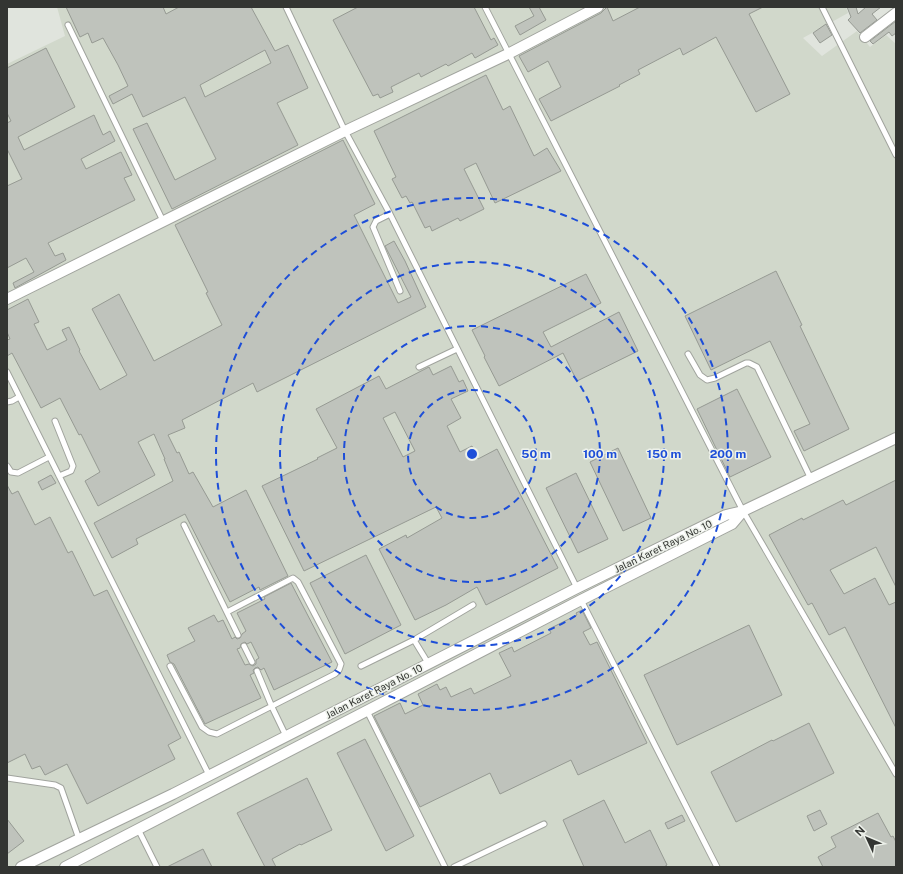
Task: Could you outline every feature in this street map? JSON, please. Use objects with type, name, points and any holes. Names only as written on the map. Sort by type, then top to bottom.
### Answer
[{"type":"street","points":[[7,299],[163,221],[508,54],[598,7]]},
{"type":"street","points":[[865,37],[896,13]]},
{"type":"street","points":[[729,520],[743,511],[896,438]]},
{"type":"street","name":"Jalan Karet Raya No. 10","points":[[21,867],[209,775],[576,588],[729,520]]},
{"type":"street","name":"Jalan Karet Raya No. 10","points":[[65,867],[581,600],[729,520]]},
{"type":"lane","points":[[286,7],[345,132],[390,214],[576,588]]},
{"type":"lane","points":[[485,7],[743,511],[896,774]]},
{"type":"lane","points":[[822,7],[896,155]]},
{"type":"lane","points":[[68,25],[163,221]]},
{"type":"lane","points":[[390,214],[376,221],[373,227],[400,291]]},
{"type":"lane","points":[[419,367],[457,349]]},
{"type":"lane","points":[[688,354],[700,374],[707,380],[746,364],[750,363],[757,367],[812,479]]},
{"type":"lane","points":[[7,372],[209,775]]},
{"type":"lane","points":[[7,402],[19,397]]},
{"type":"lane","points":[[55,420],[73,466],[71,471],[59,476]]},
{"type":"lane","points":[[7,466],[11,472],[18,473],[49,457]]},
{"type":"lane","points":[[184,525],[238,635]]},
{"type":"lane","points":[[170,666],[202,727],[209,732],[217,734],[335,674],[339,670],[341,664],[298,582],[293,578],[227,612]]},
{"type":"lane","points":[[581,600],[716,867]]},
{"type":"lane","points":[[361,666],[414,640],[473,605]]},
{"type":"lane","points":[[414,640],[428,663]]},
{"type":"lane","points":[[244,646],[252,662]]},
{"type":"lane","points":[[257,671],[286,736]]},
{"type":"lane","points":[[367,711],[445,867]]},
{"type":"lane","points":[[7,778],[55,785],[61,788],[79,839]]},
{"type":"lane","points":[[454,867],[544,824]]},
{"type":"lane","points":[[138,829],[157,867]]},
{"type":"shaded area","points":[[57,7],[846,7],[848,13],[803,38],[822,56],[857,31],[870,47],[886,35],[896,44],[896,867],[7,867],[7,64],[65,36]]},
{"type":"building","points":[[66,7],[163,7],[166,14],[179,7],[251,7],[275,51],[288,45],[308,88],[277,103],[298,145],[172,209],[133,129],[147,123],[175,180],[216,159],[185,97],[143,117],[132,94],[113,104],[109,96],[128,86],[118,65],[103,38],[92,43],[88,33],[80,37]],"holes":[[[265,50],[271,63],[205,97],[200,85]]]},
{"type":"building","points":[[358,7],[474,7],[491,40],[494,38],[498,45],[475,58],[472,53],[448,66],[446,64],[421,77],[419,73],[391,87],[393,92],[380,98],[378,94],[373,96],[333,20]]},
{"type":"building","points":[[529,7],[539,7],[546,20],[520,35],[515,26],[534,16]]},
{"type":"building","points":[[607,7],[613,21],[640,7],[763,7],[749,14],[790,94],[756,112],[716,37],[683,55],[680,48],[638,70],[640,74],[619,85],[620,86],[551,121],[539,99],[561,87],[548,61],[528,72],[519,56],[601,13]]},
{"type":"building","points":[[847,7],[856,7],[858,14],[866,7],[881,7],[872,14],[877,20],[860,33],[848,20],[851,17]]},
{"type":"building","points":[[896,21],[896,33],[892,36],[889,32],[873,44],[870,41]]},
{"type":"building","points":[[826,24],[832,35],[820,43],[813,33]]},
{"type":"building","points":[[46,48],[75,107],[18,137],[24,150],[94,115],[103,135],[110,131],[115,141],[81,159],[86,169],[121,152],[132,175],[124,178],[135,200],[48,243],[55,256],[63,253],[66,260],[15,288],[13,283],[34,272],[26,258],[7,268],[7,186],[22,179],[7,149],[7,123],[11,121],[7,113],[7,68]]},
{"type":"building","points":[[486,75],[503,110],[510,106],[534,156],[547,148],[561,171],[495,203],[476,163],[464,169],[484,209],[460,221],[458,218],[432,231],[430,226],[425,228],[412,202],[410,203],[406,196],[402,198],[392,179],[396,177],[374,131]]},
{"type":"building","points":[[343,140],[375,204],[354,215],[398,303],[411,297],[385,246],[394,241],[426,307],[257,392],[253,383],[182,420],[185,428],[168,435],[177,453],[179,452],[189,474],[193,472],[213,507],[246,490],[288,576],[260,590],[259,587],[230,602],[185,514],[136,539],[138,544],[112,558],[94,523],[173,481],[165,459],[154,434],[138,442],[155,475],[98,506],[85,481],[100,472],[81,434],[79,435],[60,398],[41,408],[12,353],[7,356],[7,340],[10,339],[7,332],[7,310],[28,299],[39,322],[34,324],[47,350],[67,340],[62,330],[69,327],[80,350],[79,351],[100,390],[127,375],[92,309],[119,294],[154,361],[222,325],[206,293],[208,292],[175,225]]},
{"type":"building","points":[[776,271],[802,325],[800,326],[849,429],[804,451],[794,431],[810,424],[770,341],[711,370],[685,316]]},
{"type":"building","points":[[586,274],[601,303],[543,332],[551,347],[619,312],[638,351],[577,381],[563,353],[499,386],[472,330]]},
{"type":"building","points":[[451,366],[459,382],[463,380],[468,391],[451,399],[461,418],[447,426],[460,452],[472,446],[478,459],[497,449],[558,568],[486,605],[477,587],[446,605],[415,620],[379,549],[406,535],[407,538],[442,518],[436,507],[304,571],[262,486],[318,459],[317,458],[337,448],[316,409],[379,376],[386,389],[429,367],[433,375]],"holes":[[[395,412],[415,451],[403,457],[383,418]]]},
{"type":"building","points":[[737,389],[771,457],[730,477],[697,409]]},
{"type":"building","points":[[618,448],[651,518],[623,531],[590,462]]},
{"type":"building","points":[[576,473],[608,539],[578,553],[546,488]]},
{"type":"building","points":[[51,475],[56,483],[42,490],[38,482]]},
{"type":"building","points":[[896,480],[896,587],[876,547],[830,570],[844,594],[875,578],[889,605],[896,602],[896,728],[845,627],[829,635],[812,603],[808,605],[769,535],[802,518],[803,520],[843,500],[846,505]]},
{"type":"building","points":[[7,485],[12,494],[18,491],[35,525],[50,517],[68,553],[72,551],[94,596],[107,590],[181,738],[168,745],[175,759],[87,804],[67,764],[45,775],[40,766],[32,769],[25,754],[7,763]]},
{"type":"building","points":[[366,555],[401,625],[345,654],[310,583]]},
{"type":"building","points":[[291,583],[332,662],[274,690],[264,668],[261,670],[258,667],[255,668],[253,670],[254,673],[250,675],[261,698],[205,724],[174,664],[170,662],[167,655],[195,641],[188,628],[214,615],[218,622],[223,620],[232,639],[235,637],[237,639],[240,638],[246,631],[237,613],[265,599],[264,597]],"holes":[[[245,642],[247,644],[251,642],[259,658],[253,666],[249,664],[245,665],[237,649],[240,648],[241,644]]]},
{"type":"building","points":[[582,610],[591,628],[583,632],[590,645],[597,642],[647,743],[578,775],[571,760],[500,794],[490,773],[420,807],[374,716],[400,703],[405,714],[423,705],[418,694],[437,684],[440,690],[446,687],[451,697],[471,688],[474,694],[511,676],[499,653],[512,647],[514,652],[551,633],[549,629],[577,615],[576,613]]},
{"type":"building","points":[[749,625],[782,695],[677,745],[644,675]]},
{"type":"building","points":[[809,723],[834,773],[736,822],[711,772],[772,740],[773,741]]},
{"type":"building","points":[[365,739],[414,836],[386,851],[337,753]]},
{"type":"building","points":[[307,778],[332,830],[301,845],[300,844],[272,859],[276,867],[265,867],[237,813]]},
{"type":"building","points":[[604,800],[625,843],[650,830],[667,865],[664,867],[584,867],[563,820]]},
{"type":"building","points":[[820,810],[827,824],[814,831],[807,816]]},
{"type":"building","points":[[878,813],[891,837],[893,836],[896,842],[896,867],[823,867],[818,857],[836,847],[831,837]]},
{"type":"building","points":[[682,815],[685,821],[668,829],[665,823]]},
{"type":"building","points":[[7,819],[24,841],[7,854]]},
{"type":"building","points":[[203,849],[212,867],[167,867]]}]
